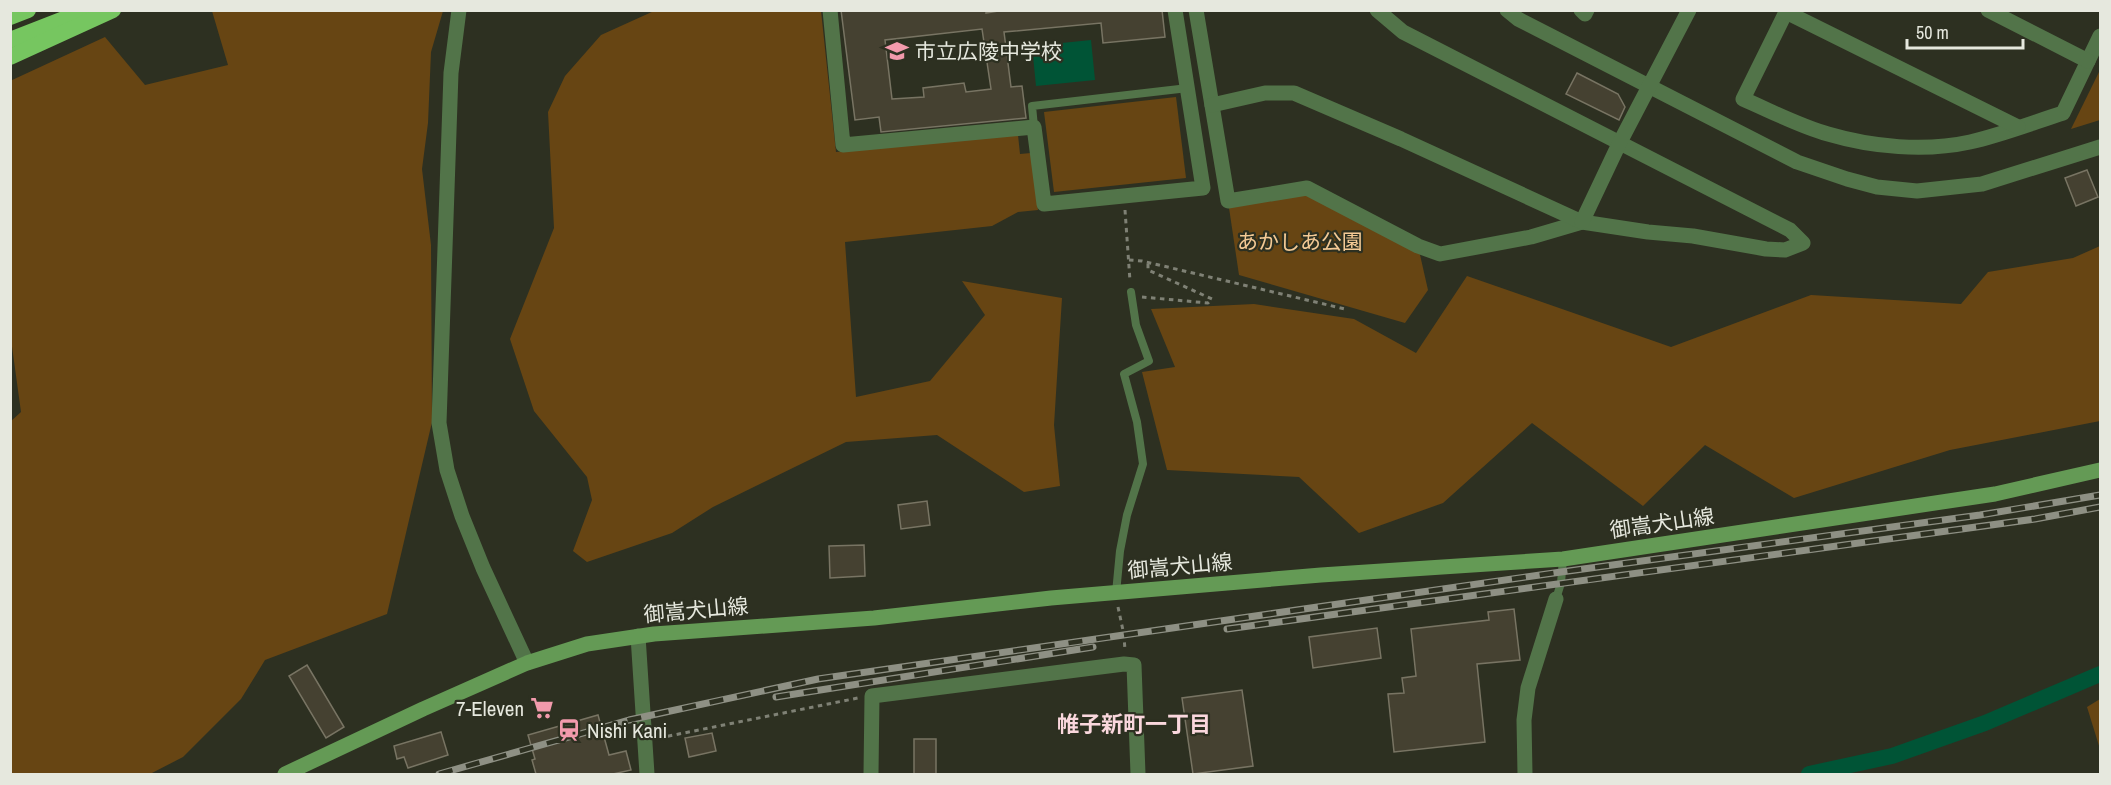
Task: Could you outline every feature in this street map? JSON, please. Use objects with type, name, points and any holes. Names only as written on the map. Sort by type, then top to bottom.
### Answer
[{"type":"highway","points":[[10,17],[28,10]]},
{"type":"highway","points":[[10,40],[87,10]]},
{"type":"highway","points":[[10,57],[112,10]]},
{"type":"main road","name":"御嵩犬山線","points":[[285,774],[527,663],[587,644],[638,636],[874,618],[1321,575],[1563,559],[1995,494],[2100,470]]},
{"type":"street","points":[[459,10],[451,73],[439,423],[447,470],[462,516],[483,568],[527,663]]},
{"type":"street","points":[[830,10],[843,145],[1034,127],[1044,204],[1124,199],[1203,188],[1175,10]]},
{"type":"street","points":[[1196,10],[1228,201],[1307,188],[1418,246],[1440,254],[1531,237],[1582,222],[1619,144],[1689,10]]},
{"type":"street","points":[[1212,105],[1265,93],[1294,93],[1582,222],[1693,236],[1766,249],[1785,250],[1803,243],[1790,230],[1403,32],[1377,10]]},
{"type":"street","points":[[1507,10],[1518,19],[1797,162],[1877,187],[1917,191],[1982,184],[2100,147]]},
{"type":"street","points":[[1581,10],[1585,14],[1587,10]]},
{"type":"street","points":[[1988,10],[2088,61]]},
{"type":"street","points":[[2018,127],[1786,11],[1743,99],[1829,135],[1888,146],[1926,147],[1969,142],[2018,127],[2063,113],[2100,36]]},
{"type":"street","points":[[1525,774],[1524,720],[1528,688],[1556,599]]},
{"type":"street","points":[[638,636],[647,774]]},
{"type":"street","points":[[871,774],[872,696],[1124,664],[1134,665],[1138,774]]},
{"type":"lane","points":[[1034,127],[1032,105],[1188,88]]},
{"type":"lane","points":[[1116,593],[1120,551],[1127,515],[1143,464],[1137,422],[1125,374],[1149,361],[1136,325],[1131,294]]},
{"type":"lane","points":[[1556,599],[1563,559]]},
{"type":"path","points":[[1124,199],[1131,294],[1208,303],[1212,299],[1148,270],[1148,263]]},
{"type":"path","points":[[1129,260],[1236,282],[1345,309],[1346,306]]},
{"type":"path","points":[[1116,593],[1124,634],[1124,664]]},
{"type":"path","points":[[645,741],[872,696]]},
{"type":"green space","points":[[212,11],[443,11],[431,52],[428,123],[422,169],[431,245],[432,422],[387,614],[265,660],[241,699],[183,757],[150,774],[11,774],[10,422],[21,412],[10,332],[10,81],[105,37],[145,85],[228,65]]},
{"type":"green space","points":[[654,11],[821,11],[836,152],[1018,135],[1020,154],[1031,153],[1038,210],[1018,212],[992,226],[845,242],[856,397],[930,381],[985,315],[962,281],[1062,298],[1054,425],[1060,486],[1024,492],[937,435],[846,442],[713,507],[672,533],[587,562],[573,551],[592,500],[587,477],[534,411],[510,339],[554,228],[548,112],[565,76],[601,35]]},
{"type":"green space","points":[[2100,70],[2100,120],[2071,129]]},
{"type":"green space","points":[[1176,97],[1186,178],[1054,192],[1044,112]]},
{"type":"green space","name":"あかしあ公園","points":[[1307,188],[1418,246],[1428,290],[1405,323],[1239,275],[1228,201]]},
{"type":"green space","points":[[2100,246],[2100,421],[1950,450],[1794,498],[1705,445],[1643,506],[1532,423],[1443,503],[1359,533],[1299,477],[1167,470],[1142,372],[1175,367],[1151,309],[1254,304],[1354,319],[1416,353],[1467,276],[1671,347],[1811,295],[1961,304],[1988,272],[2073,258]]},
{"type":"green space","points":[[2100,699],[2100,749],[2087,707]]},
{"type":"shaded area","points":[[1091,40],[1095,80],[1036,86],[1032,46]]},
{"type":"building","points":[[841,10],[986,10],[986,13],[1004,10],[1162,10],[1165,37],[1103,43],[1101,23],[1004,32],[1011,87],[1022,86],[1026,118],[881,132],[879,117],[855,120]],"holes":[[[982,29],[991,89],[966,92],[964,83],[923,88],[924,97],[892,99],[885,40]]]},
{"type":"building","points":[[1577,73],[1618,94],[1625,107],[1619,120],[1566,94]]},
{"type":"building","points":[[2087,170],[2098,197],[2076,206],[2065,178]]},
{"type":"building","points":[[927,501],[930,525],[901,529],[898,505]]},
{"type":"building","points":[[864,545],[865,576],[830,578],[829,546]]},
{"type":"building","points":[[1514,609],[1520,660],[1477,664],[1485,742],[1394,752],[1388,694],[1404,693],[1402,678],[1416,676],[1411,629],[1489,620],[1488,612]]},
{"type":"building","points":[[1377,628],[1381,658],[1313,668],[1309,637]]},
{"type":"building","points":[[307,665],[344,727],[326,738],[289,676]]},
{"type":"building","points":[[1242,690],[1253,766],[1193,774],[1182,698]]},
{"type":"building","points":[[598,715],[609,755],[626,751],[631,770],[613,774],[536,774],[532,760],[535,759],[528,735]]},
{"type":"building","points":[[441,732],[448,755],[408,768],[404,757],[397,759],[394,746]]},
{"type":"building","points":[[712,733],[716,751],[689,757],[685,738]]},
{"type":"building","points":[[914,739],[936,739],[936,774],[914,774]]},
{"type":"waterway","points":[[1809,774],[1892,756],[1985,723],[2100,674]]},
{"type":"railway","points":[[439,774],[629,720],[818,679],[1561,572],[1980,515],[2100,495]]},
{"type":"railway","points":[[1227,629],[2035,519],[2100,507]]},
{"type":"railway","points":[[776,697],[1093,647]]},
{"type":"place","name":"市立広陵中学校","points":[[897,51]]},
{"type":"place","name":"7-Eleven","points":[[542,708]]},
{"type":"place","name":"Nishi Kani","points":[[569,730]]},
{"type":"district","name":"帷子新町一丁目","points":[[1134,724]]}]
